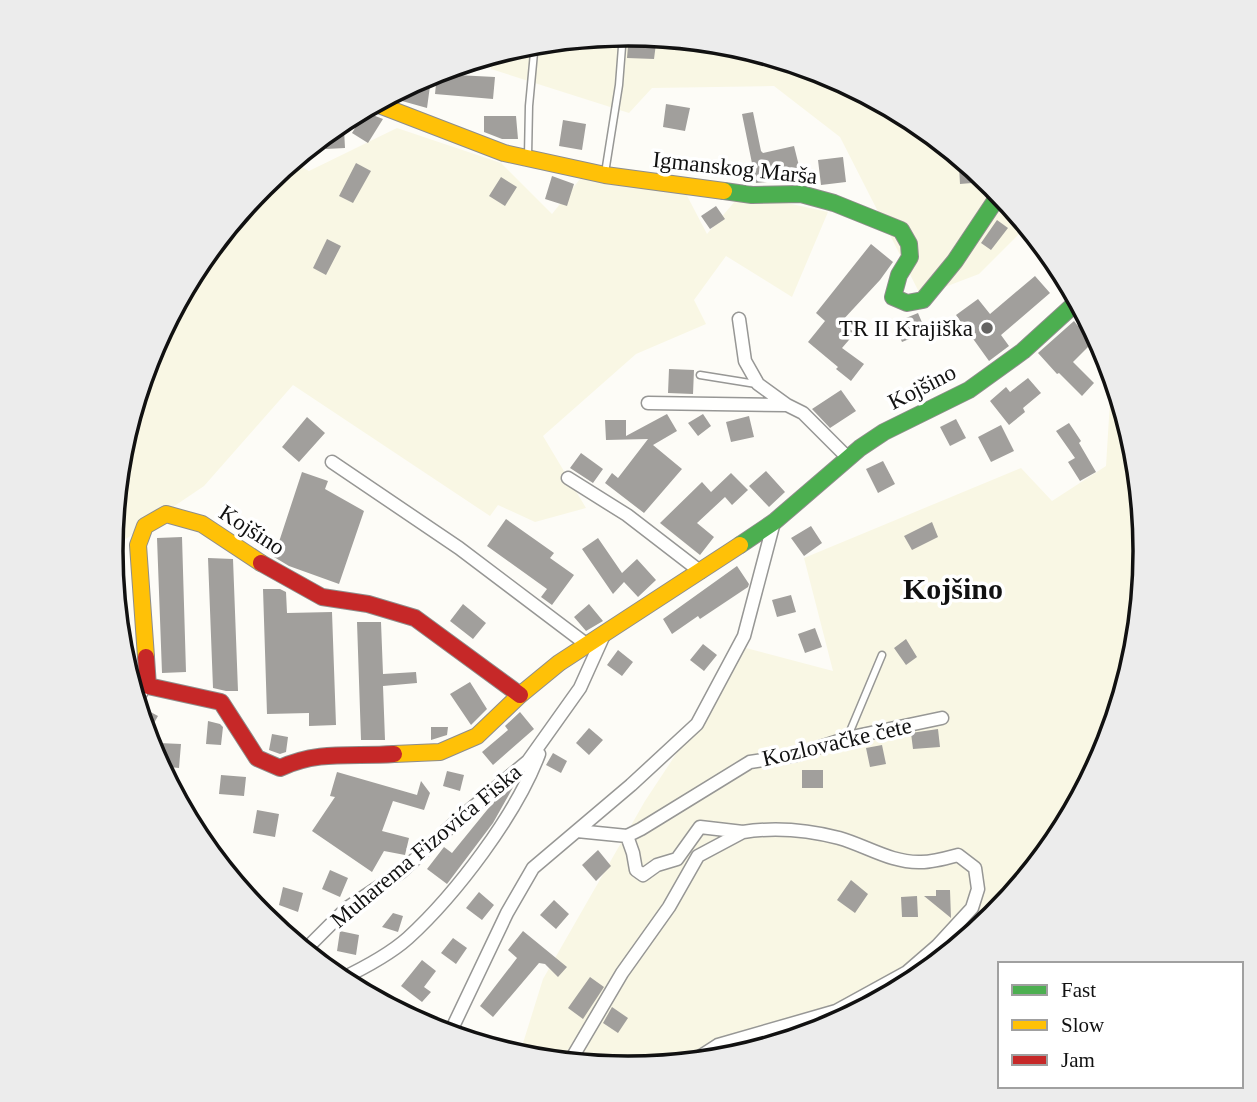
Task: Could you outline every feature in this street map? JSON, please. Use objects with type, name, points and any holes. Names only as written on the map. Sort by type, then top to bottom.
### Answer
[{"type":"street","name":"Igmanskog Marša","points":[[386,108],[504,153],[605,175],[752,195],[801,194],[834,203],[901,230],[909,244],[910,257],[899,275],[892,297],[907,303],[923,300],[940,282],[994,202]]},
{"type":"street","name":"Kojšino","points":[[520,695],[415,618],[368,604],[322,597],[278,574],[202,524],[166,514],[145,526],[138,545],[148,687],[221,702],[257,758],[280,768],[295,761],[324,754],[362,756],[440,752],[477,736],[520,695],[586,644],[603,636],[774,522],[848,458],[884,432],[969,390],[1023,351],[1071,307]]},
{"type":"street","points":[[739,319],[745,361],[758,384],[803,413],[848,458]]},
{"type":"street","points":[[648,403],[787,405]]},
{"type":"street","points":[[332,462],[459,548],[586,644]]},
{"type":"street","points":[[568,478],[627,515],[701,572]]},
{"type":"street","points":[[454,1025],[507,913],[533,868],[697,724],[744,636],[774,522]]},
{"type":"street","name":"Muharema Fizovića Fiska","points":[[311,944],[347,908],[401,872],[458,819],[528,761],[580,688],[603,636]]},
{"type":"street","name":"Kozlovačke čete","points":[[626,836],[750,762],[796,755],[847,738],[942,718]]},
{"type":"street","name":"Muharema Fizovića Fiska","points":[[352,974],[407,940],[457,887],[508,815],[531,775],[546,737]]},
{"type":"street","points":[[578,831],[626,836],[634,853],[636,870],[643,875],[657,865],[677,859],[700,827],[743,832],[769,828],[810,833],[841,839],[893,859],[922,862],[958,855],[975,868],[978,890],[972,908],[958,925],[907,972],[836,1011],[718,1045],[711,1049]]},
{"type":"street","points":[[575,1053],[622,973],[669,907],[698,856],[743,832]]},
{"type":"lane","points":[[605,175],[622,46]]},
{"type":"lane","points":[[528,158],[528,106],[534,54]]},
{"type":"lane","points":[[700,375],[758,384]]},
{"type":"lane","points":[[847,738],[882,655]]},
{"type":"lane","points":[[144,694],[148,687]]},
{"type":"shaded area","points":[[628,46],[727,55],[791,72],[852,98],[909,131],[962,171],[1021,232],[979,274],[921,296],[840,137],[774,86],[652,88],[629,113],[491,69],[490,65],[530,55]]},
{"type":"shaded area","points":[[397,128],[501,163],[552,214],[580,179],[683,188],[707,234],[742,193],[828,212],[792,297],[726,256],[694,300],[706,324],[636,354],[543,436],[586,508],[535,522],[498,505],[490,516],[293,385],[204,486],[123,541],[127,485],[140,420],[161,358],[175,327],[208,270],[248,218],[301,166],[309,171]]},
{"type":"shaded area","points":[[1110,399],[1130,485],[1134,551],[1130,617],[1117,682],[1096,744],[1066,804],[1030,859],[986,908],[936,952],[881,989],[791,1030],[727,1047],[662,1055],[595,1055],[522,1045],[543,979],[645,801],[746,648],[833,671],[804,558],[1021,468],[1052,501],[1106,466]]},
{"type":"building","points":[[628,46],[656,47],[654,59],[627,58]]},
{"type":"building","points":[[458,75],[495,77],[493,99],[435,94],[436,84]]},
{"type":"building","points":[[430,86],[427,108],[402,99]]},
{"type":"building","points":[[666,104],[690,108],[685,131],[663,127]]},
{"type":"building","points":[[753,112],[761,151],[763,153],[794,146],[800,170],[775,175],[774,170],[765,172],[767,182],[756,183],[742,114]]},
{"type":"building","points":[[373,115],[383,119],[368,143],[352,133],[357,125]]},
{"type":"building","points":[[484,116],[516,116],[518,139],[502,139],[484,132]]},
{"type":"building","points":[[563,120],[586,124],[582,150],[559,146]]},
{"type":"building","points":[[344,134],[345,148],[326,149],[326,147]]},
{"type":"building","points":[[843,157],[846,182],[821,185],[818,160]]},
{"type":"building","points":[[356,163],[371,171],[353,203],[339,196]]},
{"type":"building","points":[[959,169],[972,183],[960,184]]},
{"type":"building","points":[[552,176],[574,184],[567,206],[545,199]]},
{"type":"building","points":[[501,177],[517,187],[505,206],[489,196]]},
{"type":"building","points":[[716,206],[725,219],[710,229],[701,216]]},
{"type":"building","points":[[997,220],[1008,228],[991,250],[981,243]]},
{"type":"building","points":[[327,239],[341,246],[326,275],[313,268]]},
{"type":"building","points":[[871,244],[893,262],[841,322],[855,333],[842,348],[864,364],[851,381],[808,342],[825,321],[816,313]]},
{"type":"building","points":[[1035,276],[1050,293],[1001,335],[1009,346],[989,361],[956,315],[978,299],[990,314]]},
{"type":"building","points":[[918,313],[926,332],[902,342],[894,323]]},
{"type":"building","points":[[1074,321],[1078,326],[1080,324],[1090,345],[1073,362],[1094,383],[1082,396],[1038,353]]},
{"type":"building","points":[[669,369],[694,370],[693,394],[668,393]]},
{"type":"building","points":[[1028,378],[1041,393],[1023,408],[1025,412],[1009,425],[990,401],[1006,387],[1010,392]]},
{"type":"building","points":[[841,390],[856,411],[830,428],[812,409]]},
{"type":"building","points":[[667,414],[677,431],[653,445],[682,469],[644,513],[605,483],[612,473],[618,478],[648,439],[606,440],[605,420],[626,420],[626,436]]},
{"type":"building","points":[[703,414],[711,426],[698,436],[688,423]]},
{"type":"building","points":[[749,416],[754,437],[731,442],[726,422]]},
{"type":"building","points":[[307,417],[325,433],[299,462],[282,447]]},
{"type":"building","points":[[956,419],[966,438],[950,446],[940,427]]},
{"type":"building","points":[[1069,423],[1096,472],[1080,481],[1068,462],[1075,458],[1056,431]]},
{"type":"building","points":[[1001,425],[1014,451],[991,462],[978,437]]},
{"type":"building","points":[[581,453],[603,469],[593,483],[570,468]]},
{"type":"building","points":[[883,461],[895,484],[878,493],[866,469]]},
{"type":"building","points":[[766,471],[785,492],[769,507],[749,486]]},
{"type":"building","points":[[302,472],[328,481],[325,489],[364,511],[339,584],[289,566],[274,557]]},
{"type":"building","points":[[731,473],[748,490],[732,505],[725,497],[697,523],[714,537],[700,555],[660,523],[702,482],[711,492]]},
{"type":"building","points":[[506,519],[554,553],[550,558],[574,575],[552,605],[541,597],[547,589],[487,546]]},
{"type":"building","points":[[932,522],[938,537],[912,550],[904,536]]},
{"type":"building","points":[[811,526],[822,543],[804,556],[791,538]]},
{"type":"building","points":[[182,537],[186,672],[162,673],[157,538]]},
{"type":"building","points":[[598,538],[622,573],[637,559],[656,580],[638,597],[624,582],[613,594],[582,549]]},
{"type":"building","points":[[208,558],[233,559],[238,691],[213,688]]},
{"type":"building","points":[[737,566],[749,584],[748,587],[672,634],[663,619]]},
{"type":"building","points":[[263,589],[280,589],[286,592],[287,613],[332,612],[336,725],[309,726],[309,713],[267,714]]},
{"type":"building","points":[[791,595],[796,612],[777,617],[772,600]]},
{"type":"building","points":[[463,604],[486,623],[473,639],[450,621]]},
{"type":"building","points":[[589,604],[603,621],[586,631],[574,617]]},
{"type":"building","points":[[357,622],[381,622],[383,674],[416,672],[417,683],[383,686],[385,740],[361,740]]},
{"type":"building","points":[[815,628],[822,647],[805,653],[798,634]]},
{"type":"building","points":[[906,639],[917,657],[906,665],[894,648]]},
{"type":"building","points":[[703,644],[717,655],[704,671],[690,660]]},
{"type":"building","points":[[618,650],[633,662],[622,676],[607,665]]},
{"type":"building","points":[[470,682],[487,709],[471,725],[450,694]]},
{"type":"building","points":[[150,711],[158,716],[154,723]]},
{"type":"building","points":[[520,712],[534,729],[493,765],[482,752],[508,730],[505,726]]},
{"type":"building","points":[[208,721],[223,727],[221,745],[206,744]]},
{"type":"building","points":[[431,727],[448,727],[447,735],[431,740]]},
{"type":"building","points":[[589,728],[603,740],[589,755],[576,743]]},
{"type":"building","points":[[938,729],[940,747],[913,749],[911,733]]},
{"type":"building","points":[[272,734],[288,737],[286,752],[280,754],[269,750]]},
{"type":"building","points":[[161,743],[181,744],[179,768],[172,767]]},
{"type":"building","points":[[882,745],[886,764],[870,767],[866,748]]},
{"type":"building","points":[[553,753],[567,761],[561,773],[546,765]]},
{"type":"building","points":[[802,770],[823,770],[823,788],[802,788]]},
{"type":"building","points":[[447,771],[464,775],[460,791],[443,786]]},
{"type":"building","points":[[337,772],[417,795],[421,781],[430,793],[424,810],[393,801],[382,831],[409,838],[405,855],[384,851],[372,872],[312,831],[335,797],[330,796]]},
{"type":"building","points":[[221,775],[246,777],[244,796],[219,794]]},
{"type":"building","points":[[516,782],[493,823],[447,884],[427,869],[444,847],[452,853],[496,799]]},
{"type":"building","points":[[257,810],[279,814],[275,837],[253,833]]},
{"type":"building","points":[[598,850],[611,866],[596,881],[582,865]]},
{"type":"building","points":[[330,870],[348,878],[340,897],[322,889]]},
{"type":"building","points":[[851,880],[868,894],[855,913],[837,900]]},
{"type":"building","points":[[283,887],[303,893],[298,912],[279,905]]},
{"type":"building","points":[[936,890],[950,890],[951,918],[924,896],[936,896]]},
{"type":"building","points":[[479,892],[494,905],[482,920],[466,908]]},
{"type":"building","points":[[917,896],[918,917],[902,917],[901,897]]},
{"type":"building","points":[[554,900],[569,914],[556,929],[540,915]]},
{"type":"building","points":[[393,913],[403,916],[398,932],[382,927]]},
{"type":"building","points":[[340,931],[359,935],[356,955],[337,951]]},
{"type":"building","points":[[523,931],[567,967],[558,977],[545,964],[539,963],[493,1017],[480,1006],[517,958],[508,950]]},
{"type":"building","points":[[453,938],[467,948],[456,964],[441,953]]},
{"type":"building","points":[[422,960],[436,971],[424,987],[431,992],[422,1002],[401,986]]},
{"type":"building","points":[[590,977],[604,987],[583,1019],[568,1008]]},
{"type":"building","points":[[612,1007],[628,1018],[618,1033],[603,1023]]},
{"type":"traffic: fast","points":[[724,191],[752,195],[801,194],[834,203],[901,230],[909,244],[910,257],[899,275],[893,297],[907,303],[923,300],[955,261],[994,202]]},
{"type":"traffic: fast","points":[[740,545],[774,522],[860,448],[884,432],[969,390],[1023,351],[1071,307]]},
{"type":"traffic: slow","points":[[386,108],[504,153],[605,175],[724,191]]},
{"type":"traffic: slow","points":[[146,657],[138,545],[145,526],[166,514],[202,524],[261,563]]},
{"type":"traffic: slow","points":[[394,754],[440,752],[477,736],[559,663],[740,545]]},
{"type":"traffic: jam","points":[[261,563],[322,597],[368,604],[415,618],[520,695]]},
{"type":"traffic: jam","points":[[146,657],[148,686],[221,702],[257,758],[280,768],[322,756],[394,754]]},
{"type":"place","name":"TR II Krajiška","points":[[987,328]]},
{"type":"district","name":"Kojšino","points":[[953,588]]}]
